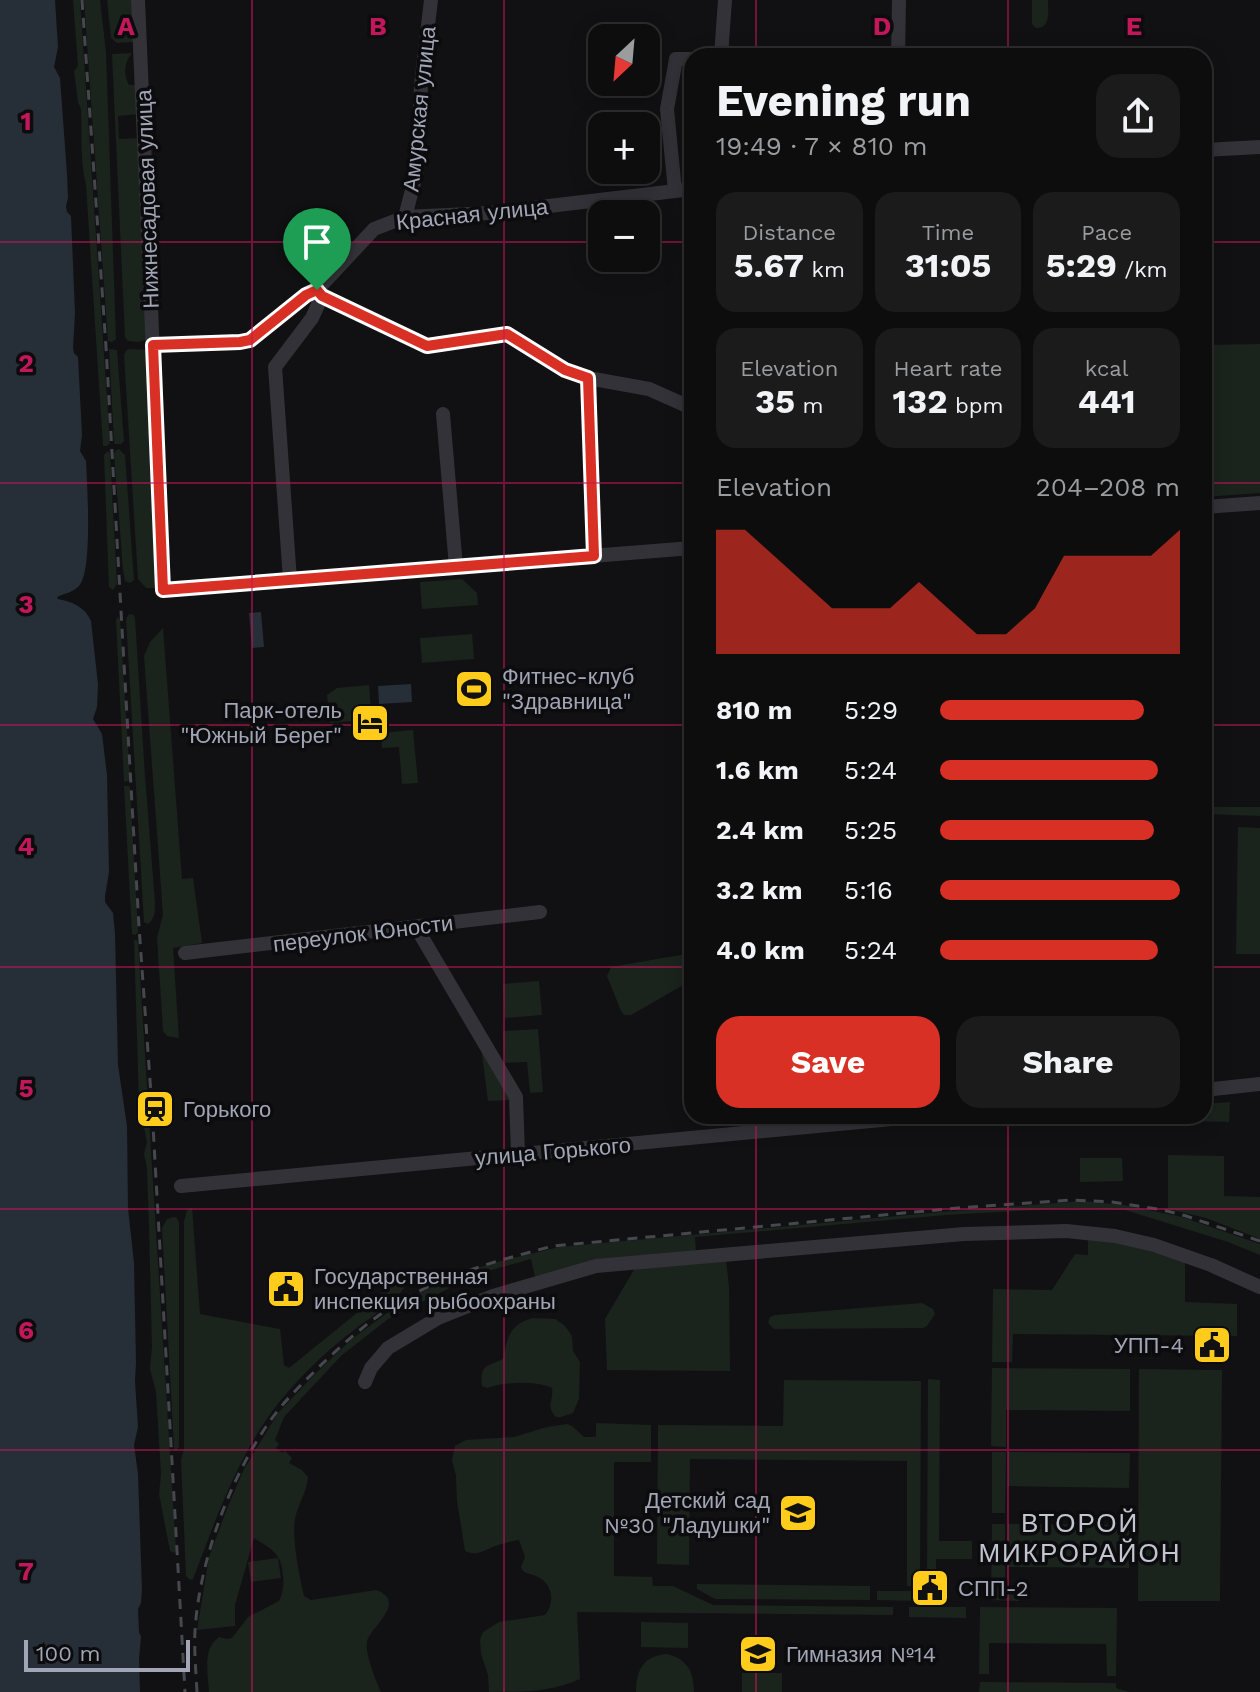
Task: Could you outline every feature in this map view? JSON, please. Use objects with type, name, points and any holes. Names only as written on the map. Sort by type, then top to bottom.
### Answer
[{"type":"street","name":"Нижнесадовая улица","points":[[138,0],[163,590],[290,580]]},
{"type":"street","name":"Амурская улица","points":[[405,217],[417,171],[421,85],[431,0]]},
{"type":"street","points":[[722,48],[725,0]]},
{"type":"street","points":[[898,48],[899,0]]},
{"type":"street","points":[[675,191],[667,109],[676,59],[684,59]]},
{"type":"street","points":[[1212,150],[1260,147]]},
{"type":"street","name":"Красная улица","points":[[153,345],[250,340],[306,295],[320,293],[374,229],[405,217],[490,213],[684,190]]},
{"type":"street","points":[[684,405],[649,389],[588,378],[565,370],[507,334],[427,346],[320,293],[312,318],[275,367],[290,580],[684,549]]},
{"type":"street","points":[[588,378],[594,556]]},
{"type":"street","points":[[443,414],[456,567]]},
{"type":"street","points":[[1212,506],[1260,503]]},
{"type":"street","name":"переулок Юности","points":[[185,953],[540,912]]},
{"type":"street","points":[[416,927],[516,1097],[518,1154]]},
{"type":"street","points":[[1212,1089],[1260,1084]]},
{"type":"street","name":"улица Горького","points":[[181,1186],[839,1124]]},
{"type":"street","points":[[365,1382],[371,1368],[388,1348],[438,1318],[493,1296],[596,1266],[964,1234],[1066,1231],[1115,1236],[1171,1250],[1260,1287]]},
{"type":"shaded area","points":[[0,0],[55,0],[58,47],[54,67],[60,78],[67,174],[66,206],[71,216],[75,313],[73,348],[78,357],[80,451],[86,461],[88,526],[83,577],[77,588],[57,597],[82,609],[91,621],[98,684],[93,719],[102,734],[107,775],[109,872],[105,902],[113,913],[115,933],[118,1065],[127,1126],[128,1208],[134,1263],[138,1427],[134,1445],[142,1590],[138,1609],[140,1692],[0,1692]]},
{"type":"shaded area","points":[[73,0],[80,0],[110,443],[107,446],[103,446],[81,109],[74,71],[78,66]]},
{"type":"shaded area","points":[[84,0],[100,0],[106,52],[116,339],[112,342],[108,341]]},
{"type":"shaded area","points":[[107,0],[134,0],[133,42],[117,43],[111,38]]},
{"type":"shaded area","points":[[1032,0],[1048,0],[1048,18],[1041,28],[1032,24]]},
{"type":"shaded area","points":[[132,53],[125,73],[129,85],[138,85],[140,114],[118,116],[119,139],[141,138],[146,340],[138,342],[128,341],[125,337],[112,54]]},
{"type":"shaded area","points":[[1260,344],[1260,493],[1212,496],[1212,345]]},
{"type":"shaded area","points":[[109,349],[117,350],[124,441],[121,444],[114,442]]},
{"type":"shaded area","points":[[129,349],[148,350],[158,586],[155,588],[146,588],[138,579],[124,355]]},
{"type":"shaded area","points":[[119,449],[125,455],[134,580],[130,583],[125,581],[123,570],[114,454]]},
{"type":"shaded area","points":[[108,451],[117,584],[113,590],[109,587],[104,455]]},
{"type":"shaded area","points":[[462,579],[477,593],[478,605],[422,609],[420,582]]},
{"type":"shaded area","points":[[261,612],[264,647],[252,648],[249,613]]},
{"type":"shaded area","points":[[129,614],[135,618],[155,902],[155,911],[148,924],[144,922],[126,619]]},
{"type":"shaded area","points":[[118,617],[130,780],[124,782],[116,620]]},
{"type":"shaded area","points":[[163,628],[182,879],[193,878],[202,943],[173,948],[179,1038],[167,1036],[163,1031],[157,937],[163,915],[144,656],[150,642]]},
{"type":"shaded area","points":[[472,634],[474,659],[422,663],[420,638]]},
{"type":"shaded area","points":[[411,684],[412,702],[379,704],[378,686]]},
{"type":"shaded area","points":[[369,685],[372,719],[330,723],[327,695],[337,688]]},
{"type":"shaded area","points":[[413,730],[418,783],[402,784],[399,747],[382,748],[381,733]]},
{"type":"shaded area","points":[[124,786],[130,788],[138,932],[135,935],[132,934]]},
{"type":"shaded area","points":[[1212,807],[1260,807],[1260,816],[1212,814]]},
{"type":"shaded area","points":[[1238,827],[1260,828],[1260,954],[1236,954]]},
{"type":"shaded area","points":[[134,940],[138,943],[174,1553],[170,1551],[159,1494],[161,1474],[156,1392],[150,1369],[149,1227],[144,1154],[147,1142],[139,1103]]},
{"type":"shaded area","points":[[684,954],[684,985],[631,1015],[624,1015],[607,976],[611,967]]},
{"type":"shaded area","points":[[539,981],[542,1015],[505,1018],[503,984]]},
{"type":"shaded area","points":[[538,1029],[543,1092],[530,1093],[527,1062],[505,1063],[503,1031]]},
{"type":"shaded area","points":[[481,1047],[510,1100],[488,1101]]},
{"type":"shaded area","points":[[1230,1102],[1229,1122],[1212,1122],[1212,1103]]},
{"type":"shaded area","points":[[1168,1155],[1224,1156],[1224,1196],[1260,1197],[1260,1239],[1206,1218],[1168,1209]]},
{"type":"shaded area","points":[[1080,1158],[1122,1158],[1123,1181],[1080,1182]]},
{"type":"shaded area","points":[[1082,1201],[1124,1205],[1182,1217],[1260,1244],[1260,1255],[1125,1210],[1072,1208],[946,1215],[695,1237],[696,1253],[536,1281],[531,1259],[477,1274],[388,1319],[341,1356],[284,1417],[275,1440],[279,1444],[276,1448],[292,1458],[289,1463],[308,1477],[294,1528],[304,1596],[311,1600],[376,1590],[389,1601],[385,1615],[367,1642],[369,1660],[381,1692],[209,1692],[207,1662],[214,1642],[219,1637],[232,1638],[248,1617],[279,1601],[283,1589],[278,1557],[254,1538],[235,1605],[235,1626],[197,1630],[209,1557],[244,1469],[278,1413],[352,1339],[402,1302],[466,1272],[559,1247]]},
{"type":"shaded area","points":[[192,1207],[200,1314],[280,1329],[284,1365],[289,1368],[400,1278],[405,1286],[389,1304],[323,1356],[277,1405],[247,1451],[190,1580],[186,1576],[181,1460],[184,1449],[184,1221]]},
{"type":"shaded area","points":[[174,1217],[179,1223],[179,1447],[176,1451],[162,1228],[167,1219]]},
{"type":"shaded area","points":[[1088,1237],[1185,1260],[1185,1302],[1237,1304],[1237,1336],[1013,1334],[1012,1362],[992,1362],[993,1289],[1052,1290],[1075,1254],[1088,1255]]},
{"type":"shaded area","points":[[726,1260],[730,1371],[607,1370],[605,1319],[635,1268]]},
{"type":"shaded area","points":[[922,1303],[933,1309],[935,1314],[923,1328],[774,1329],[768,1323],[770,1317],[775,1315]]},
{"type":"shaded area","points":[[532,1318],[555,1319],[572,1336],[573,1351],[580,1362],[579,1399],[573,1413],[556,1417],[550,1406],[552,1388],[545,1385],[482,1386],[482,1373],[489,1365],[503,1359],[508,1338],[514,1329]]},
{"type":"shaded area","points":[[992,1368],[1130,1369],[1130,1411],[1006,1410],[1006,1447],[991,1446]]},
{"type":"shaded area","points":[[1139,1369],[1222,1370],[1220,1601],[1138,1601]]},
{"type":"shaded area","points":[[928,1379],[940,1380],[939,1541],[972,1541],[972,1559],[936,1559],[936,1584],[927,1584]]},
{"type":"shaded area","points":[[784,1380],[921,1381],[920,1586],[907,1586],[907,1461],[690,1459],[689,1565],[657,1564],[658,1425],[783,1426]]},
{"type":"shaded area","points":[[596,1423],[651,1425],[651,1462],[614,1462],[614,1576],[652,1577],[653,1586],[673,1586],[713,1605],[893,1607],[893,1615],[577,1612],[580,1679],[547,1689],[489,1692],[488,1675],[481,1654],[483,1632],[499,1622],[545,1615],[551,1593],[541,1579],[523,1571],[521,1567],[525,1557],[519,1540],[478,1553],[465,1551],[452,1460],[455,1446],[466,1440],[514,1437],[567,1424],[584,1437],[596,1437]]},
{"type":"shaded area","points":[[992,1452],[1006,1452],[1005,1513],[992,1513]]},
{"type":"shaded area","points":[[1008,1452],[1130,1453],[1129,1488],[1008,1486]]},
{"type":"shaded area","points":[[992,1524],[1005,1524],[1005,1593],[1019,1594],[1019,1601],[991,1600]]},
{"type":"shaded area","points":[[1008,1524],[1129,1525],[1129,1568],[1007,1567]]},
{"type":"shaded area","points":[[278,1558],[281,1578],[251,1582],[248,1562]]},
{"type":"shaded area","points":[[697,1584],[870,1586],[870,1600],[715,1599],[697,1589]]},
{"type":"shaded area","points":[[877,1591],[920,1591],[919,1601],[877,1600]]},
{"type":"shaded area","points":[[909,1607],[966,1607],[966,1618],[909,1617]]},
{"type":"shaded area","points":[[980,1607],[1117,1608],[1116,1676],[1107,1676],[1106,1644],[989,1643],[989,1674],[979,1674]]},
{"type":"shaded area","points":[[641,1622],[688,1623],[688,1648],[641,1647]]},
{"type":"shaded area","points":[[666,1654],[688,1667],[694,1692],[636,1692],[642,1666],[658,1655]]},
{"type":"shaded area","points":[[742,1673],[782,1673],[782,1692],[742,1692]]},
{"type":"shaded area","points":[[980,1682],[1116,1683],[1116,1688],[1129,1692],[979,1692]]},
{"type":"railway","points":[[82,0],[106,347],[185,1692]]},
{"type":"railway","points":[[197,1692],[195,1631],[203,1577],[219,1521],[255,1443],[287,1400],[351,1338],[398,1303],[445,1279],[553,1246],[1072,1200],[1163,1210],[1260,1241]]},
{"type":"place","name":"Фитнес-клуб \"Здравница\"","points":[[474,689]]},
{"type":"place","name":"Парк-отель \"Южный Берег\"","points":[[370,723]]},
{"type":"place","name":"Горького","points":[[155,1109]]},
{"type":"place","name":"Государственная инспекция рыбоохраны","points":[[286,1289]]},
{"type":"place","name":"УПП-4","points":[[1212,1345]]},
{"type":"place","name":"Детский сад №30 \"Ладушки\"","points":[[798,1513]]},
{"type":"place","name":"СПП-2","points":[[930,1588]]},
{"type":"place","name":"Гимназия №14","points":[[758,1654]]},
{"type":"district","name":"ВТОРОЙ МИКРОРАЙОН","points":[[1080,1538]]},
{"type":"route","points":[[317,290],[322,296],[427,346],[507,334],[565,370],[588,378],[594,556],[163,590],[153,345],[250,340],[306,295],[317,290]]}]
